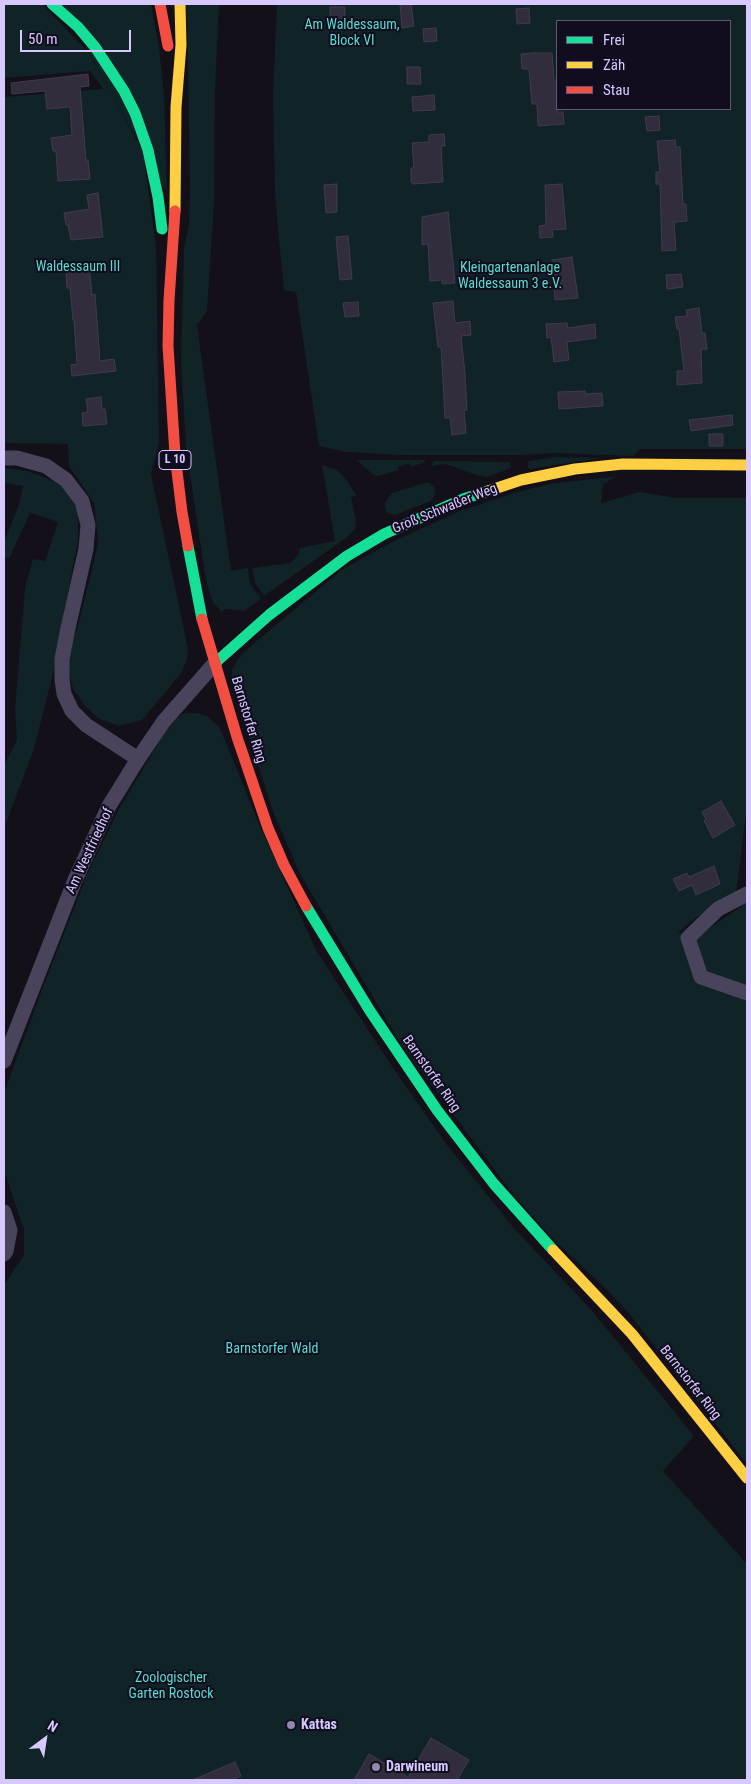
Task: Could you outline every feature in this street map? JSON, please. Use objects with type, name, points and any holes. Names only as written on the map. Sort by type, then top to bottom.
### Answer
[{"type":"main road","points":[[52,4],[78,27],[111,69],[124,91],[142,131],[158,197],[169,300]]},
{"type":"main road","points":[[160,4],[176,107]]},
{"type":"main road","points":[[169,300],[176,197],[176,107],[181,46],[180,4]]},
{"type":"main road","name":"Barnstorfer Ring","points":[[169,300],[168,346],[175,455],[182,512],[202,619],[237,737],[265,819],[284,865],[335,956],[396,1052],[437,1110],[494,1184],[632,1334],[747,1478]]},
{"type":"main road","name":"Groß Schwaßer Weg","points":[[215,663],[269,615],[347,556],[384,534],[463,499],[521,480],[575,469],[623,464],[747,466]]},
{"type":"street","points":[[4,458],[17,458],[46,466],[66,480],[82,500],[88,525],[86,549],[62,659],[64,694],[72,711],[86,725],[138,759]]},
{"type":"street","name":"Am Westfriedhof","points":[[4,1060],[75,880],[109,806],[164,721],[215,663]]},
{"type":"street","points":[[747,894],[718,909],[688,938],[701,977],[747,993]]},
{"type":"street","points":[[4,1212],[10,1230],[4,1254]]},
{"type":"green space","name":"Waldessaum III","points":[[4,4],[42,4],[91,55],[143,152],[156,246],[159,444],[151,474],[188,649],[187,660],[181,673],[142,720],[119,726],[98,718],[85,706],[73,688],[67,669],[69,646],[77,630],[98,541],[94,503],[69,466],[68,444],[4,443],[4,97],[103,89],[90,71],[4,78]]},
{"type":"green space","points":[[62,4],[151,4],[159,47],[164,95],[167,193]]},
{"type":"green space","points":[[187,4],[219,4],[215,89],[214,202],[207,311],[197,325],[231,571],[248,568],[250,584],[261,599],[244,611],[225,609],[221,612],[213,602],[210,594],[205,575],[186,447],[181,360],[184,247],[189,226],[190,190]]},
{"type":"green space","name":"Kleingartenanlage Waldessaum 3 e.V.","points":[[277,4],[747,4],[747,449],[640,449],[633,456],[556,453],[522,455],[403,455],[347,452],[319,446],[296,292],[284,290],[275,192],[273,95]]},
{"type":"green space","points":[[557,457],[601,458],[530,469],[527,466],[529,461]]},
{"type":"green space","points":[[357,460],[425,460],[425,462],[411,467],[409,463],[398,467],[399,470],[378,476],[372,474]]},
{"type":"green space","points":[[434,461],[510,462],[511,468],[487,477],[446,464],[431,466]]},
{"type":"green space","points":[[322,465],[337,470],[354,491],[356,496],[351,497],[356,520],[355,528],[350,535],[264,596],[255,583],[252,568],[291,563],[298,555],[300,548],[335,541]]},
{"type":"green space","points":[[4,468],[27,471],[52,480],[68,491],[78,510],[78,540],[52,678],[33,752],[6,823],[4,823],[4,765],[17,740],[15,709],[25,587],[33,559],[45,561],[58,522],[30,513],[9,559],[4,557],[4,542],[19,505],[23,486],[4,483]]},
{"type":"green space","points":[[618,476],[603,484],[601,503],[639,492],[676,498],[747,498],[747,806],[736,895],[694,919],[678,933],[700,935],[747,902],[747,1464],[627,1311],[555,1241],[512,1193],[401,1044],[300,874],[274,814],[231,683],[232,670],[238,659],[247,649],[343,569],[392,542],[460,511],[514,493],[549,484]]},
{"type":"green space","points":[[428,482],[435,489],[431,501],[395,515],[387,513],[385,502],[392,493]]},
{"type":"green space","name":"Barnstorfer Wald","points":[[182,714],[207,716],[220,728],[259,824],[316,950],[385,1056],[444,1141],[513,1227],[594,1313],[694,1436],[663,1471],[747,1564],[747,1780],[4,1780],[4,1285],[24,1255],[24,1230],[4,1170],[4,1093],[87,875],[119,809],[162,737],[176,719]]},
{"type":"building","points":[[400,4],[411,4],[414,26],[402,28]]},
{"type":"building","points":[[330,7],[345,7],[345,25],[330,25]]},
{"type":"building","points":[[529,8],[530,23],[517,24],[516,9]]},
{"type":"building","points":[[436,28],[437,41],[424,42],[423,29]]},
{"type":"building","points":[[552,53],[554,80],[556,80],[556,110],[557,112],[563,112],[564,124],[538,126],[537,104],[532,104],[529,69],[522,69],[521,54]]},
{"type":"building","points":[[407,67],[420,67],[421,84],[407,84]]},
{"type":"building","points":[[88,74],[89,86],[80,87],[86,160],[88,160],[90,179],[58,181],[56,151],[53,151],[51,138],[72,135],[70,107],[47,109],[45,91],[12,94],[11,83]]},
{"type":"building","points":[[434,95],[435,110],[413,111],[412,97]]},
{"type":"building","points":[[659,116],[660,130],[647,131],[645,117]]},
{"type":"building","points":[[444,134],[445,146],[441,146],[443,182],[413,184],[411,182],[411,168],[414,168],[412,143],[429,142],[429,135]]},
{"type":"building","points":[[675,140],[676,147],[680,147],[683,204],[686,204],[687,221],[674,222],[676,250],[662,251],[660,184],[656,184],[656,172],[660,172],[657,141]]},
{"type":"building","points":[[337,184],[337,212],[326,213],[324,185]]},
{"type":"building","points":[[562,184],[566,229],[552,230],[553,237],[540,238],[539,226],[546,225],[545,185]]},
{"type":"building","points":[[98,193],[103,237],[71,240],[64,213],[89,209],[87,195]]},
{"type":"building","points":[[448,212],[455,283],[442,284],[442,280],[430,281],[428,244],[422,245],[422,217]]},
{"type":"building","points":[[348,236],[352,279],[340,280],[336,237]]},
{"type":"building","points":[[572,257],[578,298],[555,300],[552,260]]},
{"type":"building","points":[[89,264],[92,295],[95,294],[100,361],[114,359],[116,371],[72,376],[71,365],[77,364],[74,320],[70,288],[67,288],[66,272],[76,272],[75,265]]},
{"type":"building","points":[[681,274],[683,287],[667,289],[666,275]]},
{"type":"building","points":[[453,301],[455,323],[470,321],[471,335],[461,336],[467,410],[464,410],[466,433],[452,435],[450,418],[445,418],[441,347],[438,347],[433,303]]},
{"type":"building","points":[[358,302],[359,316],[345,317],[343,303]]},
{"type":"building","points":[[699,308],[702,333],[705,333],[707,349],[701,349],[702,383],[677,385],[677,371],[684,371],[679,329],[677,329],[675,317],[687,316],[686,310]]},
{"type":"building","points":[[567,323],[568,328],[595,324],[596,338],[567,342],[569,360],[554,362],[551,337],[547,338],[546,324]]},
{"type":"building","points":[[585,391],[586,394],[602,393],[603,406],[559,409],[558,392]]},
{"type":"building","points":[[101,397],[102,409],[105,409],[107,424],[83,426],[82,413],[88,412],[86,399]]},
{"type":"building","points":[[732,415],[733,425],[691,431],[689,420]]},
{"type":"building","points":[[709,434],[723,434],[723,446],[709,446]]},
{"type":"building","points":[[721,801],[735,825],[713,838],[704,821],[706,819],[702,812]]},
{"type":"building","points":[[714,866],[720,884],[696,895],[692,885],[679,891],[673,879],[687,873],[689,877]]},
{"type":"building","points":[[431,1738],[469,1760],[457,1780],[354,1780],[369,1754],[408,1777]]},
{"type":"building","points":[[235,1762],[241,1776],[231,1780],[193,1780]]},
{"type":"traffic: fast","points":[[52,4],[78,27],[95,47],[124,91],[135,113],[148,150],[158,197],[162,229]]},
{"type":"traffic: fast","points":[[215,663],[269,615],[347,556],[384,534],[463,499],[488,491]]},
{"type":"traffic: fast","points":[[188,546],[202,619]]},
{"type":"traffic: fast","points":[[306,906],[370,1011],[437,1110],[494,1184],[553,1250]]},
{"type":"traffic: slow","points":[[175,211],[176,107],[181,45],[180,4]]},
{"type":"traffic: slow","points":[[488,491],[521,480],[575,469],[623,464],[747,465]]},
{"type":"traffic: slow","points":[[553,1250],[632,1334],[747,1478]]},
{"type":"traffic: jam","points":[[160,4],[168,46]]},
{"type":"traffic: jam","points":[[175,211],[168,346],[175,455],[188,546]]},
{"type":"traffic: jam","points":[[202,619],[237,737],[268,828],[284,865],[306,906]]},
{"type":"place","name":"Kattas","points":[[291,1725]]},
{"type":"place","name":"Darwineum","points":[[376,1767]]},
{"type":"park label","name":"Am Waldessaum, Block VI","points":[[352,33]]},
{"type":"park label","name":"Zoologischer Garten Rostock","points":[[171,1686]]}]
